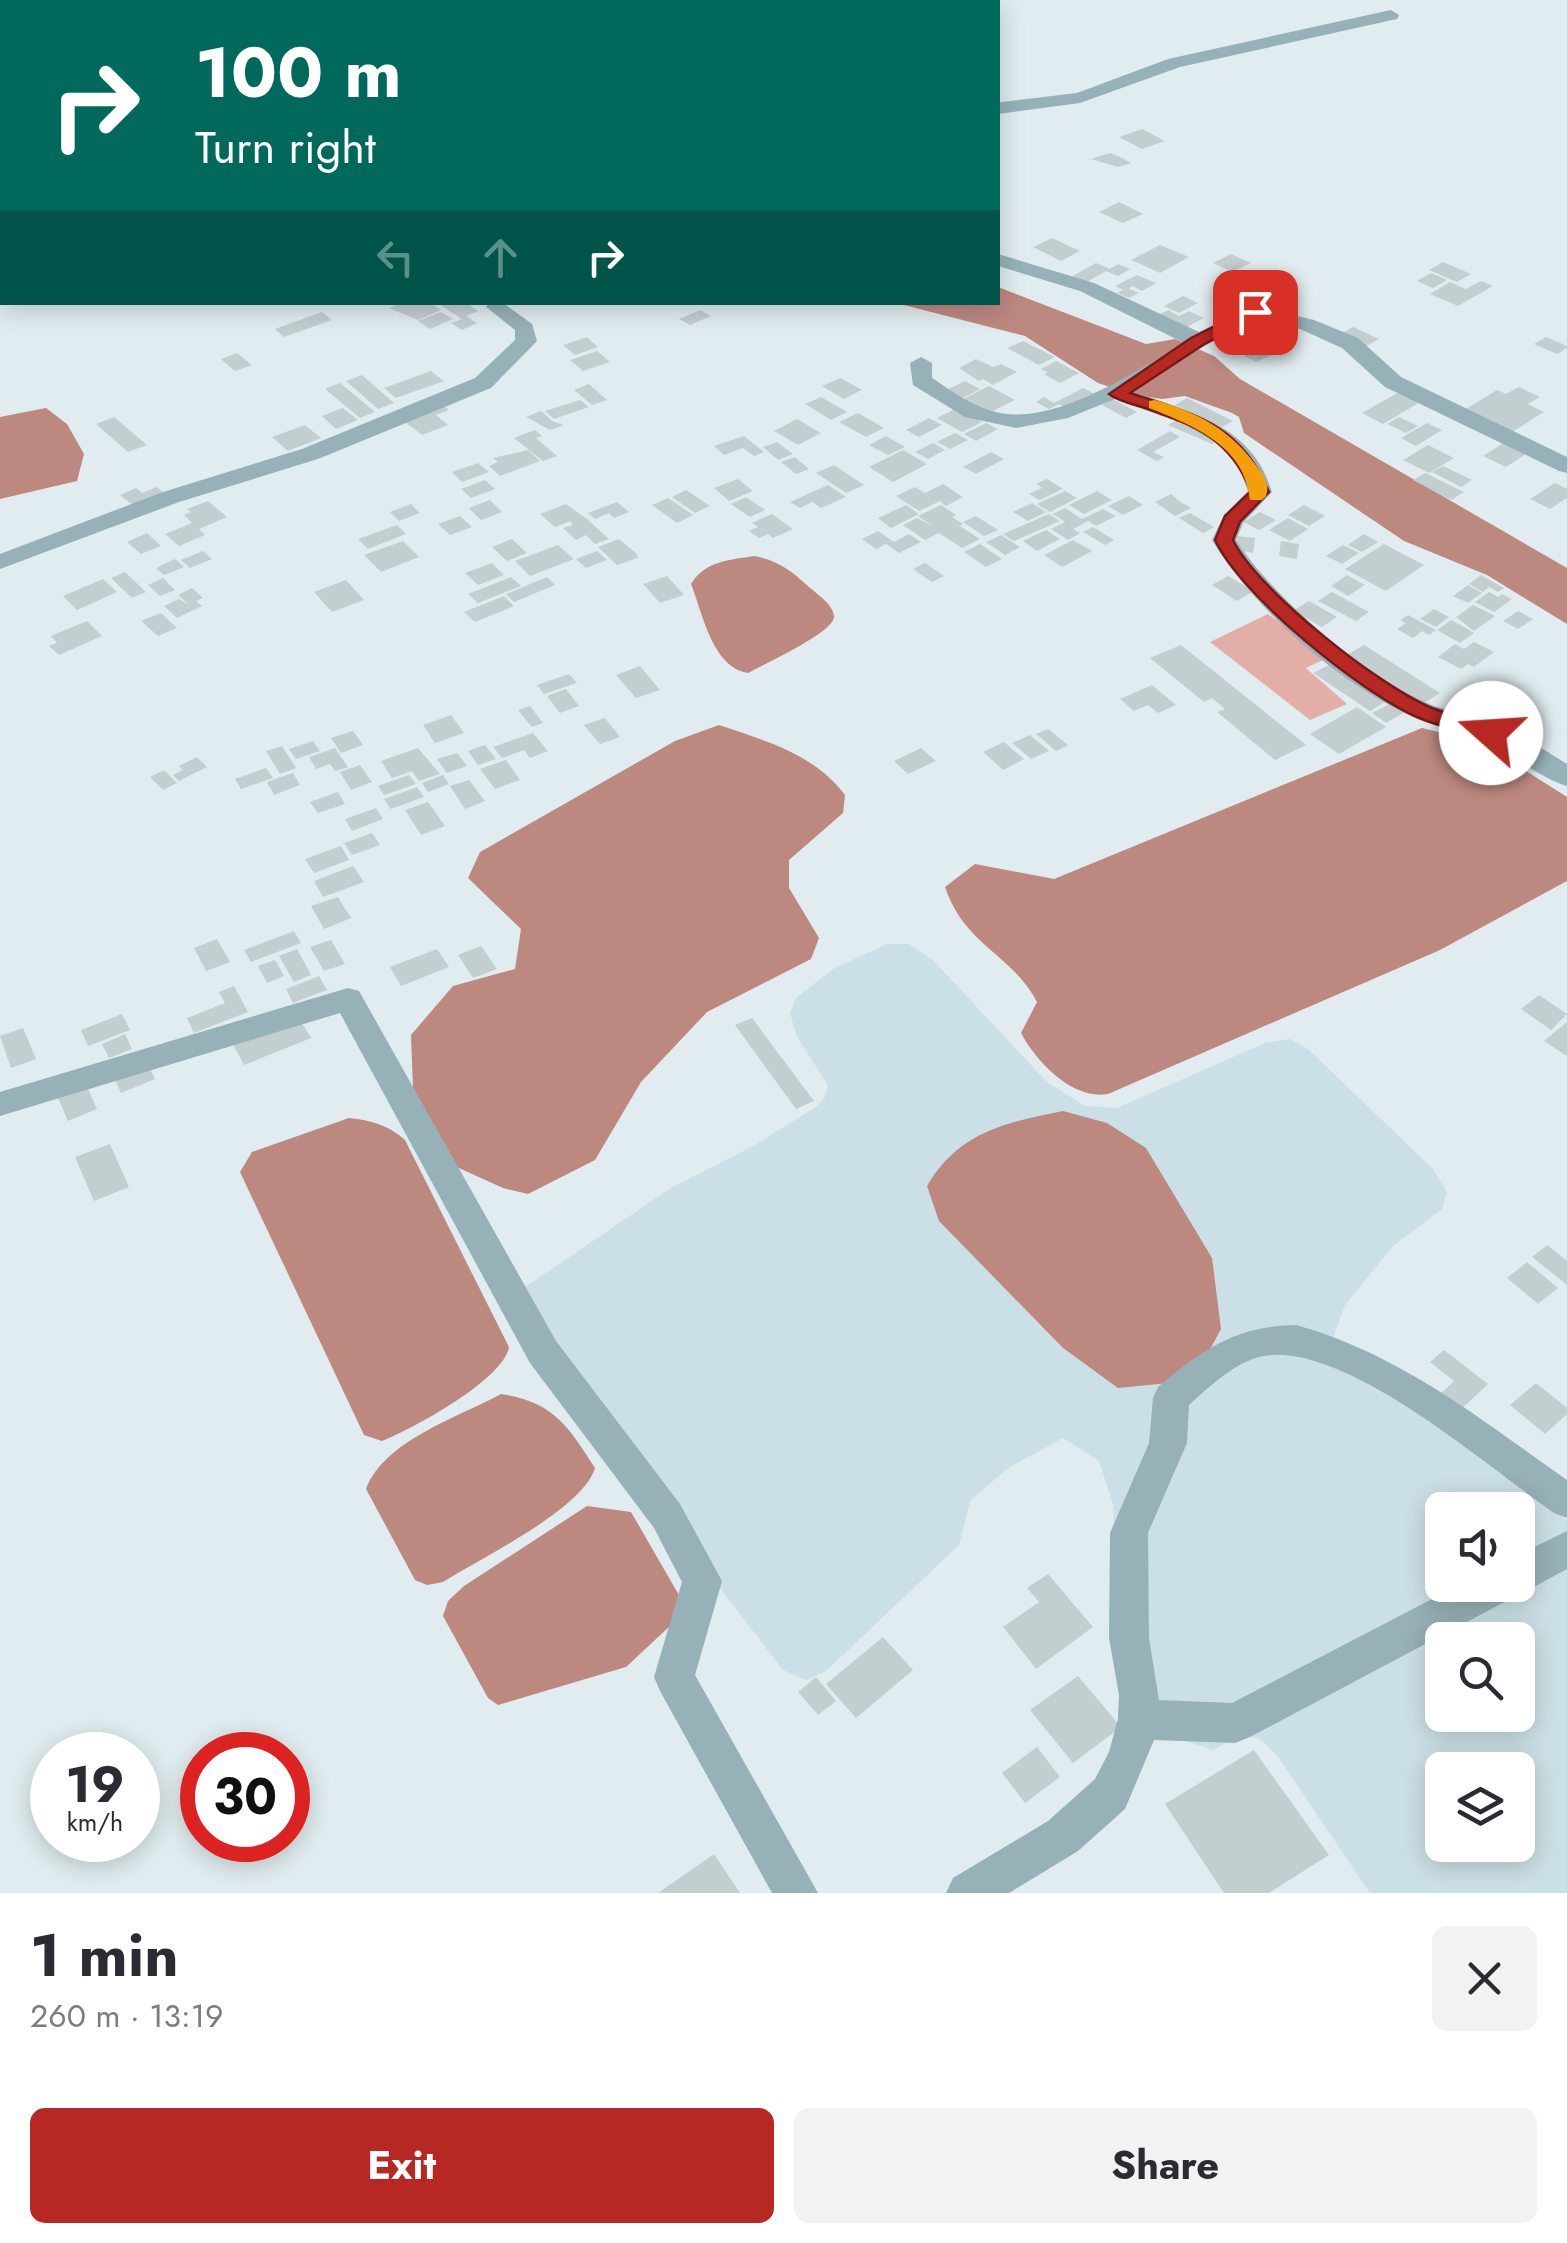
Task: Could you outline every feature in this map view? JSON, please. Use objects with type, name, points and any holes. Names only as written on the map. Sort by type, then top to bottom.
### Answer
[{"type":"street","points":[[1000,108],[1016,103],[1086,97],[1141,73],[1195,58],[1391,15]]},
{"type":"street","points":[[1000,261],[1087,287],[1196,343]]},
{"type":"street","points":[[0,562],[171,497],[310,454],[482,382],[495,363],[519,350],[526,340],[525,328],[496,308]]},
{"type":"street","points":[[921,363],[921,380],[980,417],[1008,424],[1040,420],[1117,391],[1255,312],[1307,324],[1350,343],[1393,382],[1567,466]]},
{"type":"street","points":[[1117,391],[1193,419],[1232,444],[1248,463],[1260,492],[1232,520],[1224,540],[1230,554],[1330,652],[1424,712],[1491,733],[1567,777]]},
{"type":"street","points":[[0,1104],[348,999],[543,1352],[667,1516],[702,1582],[674,1677],[796,1893]]},
{"type":"street","points":[[968,1893],[1063,1836],[1110,1794],[1128,1759],[1138,1719],[1139,1695],[1129,1638],[1129,1533],[1168,1443],[1171,1398],[1230,1356],[1261,1341],[1322,1348],[1428,1402],[1567,1501]]},
{"type":"street","points":[[1535,1566],[1567,1549]]},
{"type":"street","points":[[1138,1719],[1236,1723],[1466,1602]]},
{"type":"shaded area","points":[[1000,288],[1146,344],[1175,339],[1214,356],[1240,379],[1567,568],[1567,624],[1487,575],[1404,541],[1244,433],[1239,417],[1232,413],[1185,396],[1162,399],[1134,395],[1098,383],[1025,336],[904,305],[1000,305]]},
{"type":"shaded area","points":[[46,408],[67,424],[84,454],[77,481],[0,499],[0,417]]},
{"type":"shaded area","points":[[754,556],[777,563],[796,576],[828,604],[834,617],[811,639],[748,673],[736,669],[717,650],[691,584],[710,566]]},
{"type":"shaded area","points":[[1268,614],[1327,658],[1306,668],[1347,704],[1310,720],[1210,642]]},
{"type":"shaded area","points":[[719,725],[804,759],[845,795],[843,813],[789,860],[789,888],[819,938],[811,959],[707,1012],[641,1082],[595,1160],[528,1194],[503,1188],[450,1164],[413,1089],[411,1035],[453,986],[515,969],[521,929],[468,878],[480,852],[675,741]]},
{"type":"shaded area","points":[[1422,728],[1480,742],[1567,797],[1567,881],[1440,950],[1108,1094],[1069,1085],[1036,1056],[1021,1033],[1037,1002],[1015,972],[964,923],[945,887],[975,864],[1054,879]]},
{"type":"shaded area","points":[[887,944],[909,944],[932,959],[1046,1081],[1085,1106],[1117,1108],[1265,1043],[1290,1039],[1308,1049],[1432,1168],[1447,1192],[1442,1209],[1394,1245],[1345,1305],[1334,1335],[1344,1370],[1430,1421],[1528,1492],[1425,1492],[1425,1602],[1535,1602],[1535,1497],[1567,1520],[1567,1893],[1370,1893],[1279,1758],[1259,1738],[1238,1736],[1213,1750],[1176,1738],[1117,1670],[1113,1504],[1099,1461],[1063,1438],[1008,1468],[970,1501],[959,1545],[826,1671],[806,1680],[783,1670],[636,1479],[523,1319],[525,1287],[671,1188],[757,1144],[825,1097],[828,1085],[797,1037],[790,1013],[796,998],[833,969]]},
{"type":"shaded area","points":[[1063,1111],[1107,1123],[1146,1148],[1212,1258],[1221,1329],[1207,1355],[1168,1383],[1118,1388],[1063,1348],[939,1221],[927,1186],[953,1153],[1002,1126]]},
{"type":"shaded area","points":[[349,1118],[379,1124],[405,1140],[509,1347],[503,1360],[475,1388],[382,1441],[364,1435],[240,1172],[252,1152]]},
{"type":"shaded area","points":[[501,1394],[534,1403],[558,1418],[595,1468],[572,1500],[529,1531],[443,1582],[427,1585],[415,1580],[366,1489],[375,1472],[405,1444]]},
{"type":"shaded area","points":[[587,1506],[631,1512],[683,1602],[671,1625],[626,1667],[498,1705],[488,1698],[443,1616],[448,1601],[464,1586]]},
{"type":"building","points":[[1142,129],[1165,141],[1142,149],[1119,137]]},
{"type":"building","points":[[1110,153],[1131,163],[1118,167],[1091,159]]},
{"type":"building","points":[[1119,202],[1143,214],[1123,223],[1099,212]]},
{"type":"building","points":[[1052,238],[1080,251],[1061,261],[1033,247]]},
{"type":"building","points":[[1160,245],[1189,257],[1160,273],[1131,260]]},
{"type":"building","points":[[1231,254],[1251,263],[1232,272],[1213,263]]},
{"type":"building","points":[[1443,262],[1471,274],[1457,282],[1429,270]]},
{"type":"building","points":[[1096,263],[1110,269],[1118,264],[1130,269],[1118,276],[1106,271],[1085,283],[1071,277]]},
{"type":"building","points":[[1431,273],[1447,280],[1433,288],[1417,281]]},
{"type":"building","points":[[1137,275],[1156,283],[1142,291],[1132,286],[1129,289],[1139,293],[1129,298],[1117,293],[1123,290],[1115,286]]},
{"type":"building","points":[[1481,281],[1493,286],[1458,306],[1430,294],[1450,282],[1466,289]]},
{"type":"building","points":[[1183,296],[1198,303],[1179,313],[1164,306]]},
{"type":"building","points":[[434,305],[441,310],[418,320],[389,308]]},
{"type":"building","points":[[441,305],[469,305],[478,311],[466,316],[477,323],[462,330],[451,323],[462,319]]},
{"type":"building","points":[[700,310],[711,316],[690,325],[679,319]]},
{"type":"building","points":[[1168,310],[1179,316],[1189,311],[1204,318],[1183,329],[1157,316]]},
{"type":"building","points":[[322,312],[332,320],[284,337],[275,329]]},
{"type":"building","points":[[441,312],[453,319],[430,329],[418,321]]},
{"type":"building","points":[[1260,322],[1279,331],[1254,344],[1236,335]]},
{"type":"building","points":[[1353,327],[1379,339],[1365,347],[1339,335]]},
{"type":"building","points":[[587,337],[598,347],[575,355],[563,345]]},
{"type":"building","points":[[1546,337],[1567,348],[1557,354],[1534,344]]},
{"type":"building","points":[[1023,341],[1055,357],[1039,365],[1007,348]]},
{"type":"building","points":[[1262,346],[1275,353],[1257,362],[1244,356]]},
{"type":"building","points":[[597,351],[610,362],[583,371],[570,360]]},
{"type":"building","points":[[237,353],[252,365],[235,371],[221,359]]},
{"type":"building","points":[[976,359],[1017,372],[993,385],[983,379],[979,381],[959,368]]},
{"type":"building","points":[[1056,361],[1079,373],[1060,383],[1044,374],[1048,373],[1041,369]]},
{"type":"building","points":[[431,371],[444,381],[396,398],[384,388]]},
{"type":"building","points":[[362,375],[394,403],[378,409],[346,381]]},
{"type":"building","points":[[840,378],[862,390],[844,399],[822,386]]},
{"type":"building","points":[[965,381],[980,389],[959,400],[944,391]]},
{"type":"building","points":[[340,383],[375,412],[360,418],[325,389]]},
{"type":"building","points":[[589,384],[607,400],[592,405],[574,390]]},
{"type":"building","points":[[989,386],[1015,400],[985,415],[959,401]]},
{"type":"building","points":[[1519,387],[1540,397],[1528,404],[1544,412],[1509,434],[1461,412],[1497,390],[1506,394]]},
{"type":"building","points":[[1083,388],[1095,394],[1068,409],[1059,404],[1049,409],[1036,402],[1044,397],[1054,403]]},
{"type":"building","points":[[1401,391],[1422,401],[1383,424],[1362,413]]},
{"type":"building","points":[[821,397],[847,412],[831,420],[805,404]]},
{"type":"building","points":[[1187,398],[1233,421],[1217,430],[1211,422],[1175,405]]},
{"type":"building","points":[[436,399],[449,410],[436,415],[448,425],[422,435],[396,415]]},
{"type":"building","points":[[1113,399],[1137,412],[1126,418],[1102,405]]},
{"type":"building","points":[[580,400],[589,407],[554,419],[545,411]]},
{"type":"building","points":[[343,408],[358,420],[336,429],[322,416]]},
{"type":"building","points":[[957,408],[982,422],[962,432],[937,418]]},
{"type":"building","points":[[541,411],[564,425],[550,430],[526,417]]},
{"type":"building","points":[[858,413],[884,428],[866,437],[839,422]]},
{"type":"building","points":[[114,417],[147,445],[128,452],[96,424]]},
{"type":"building","points":[[1399,417],[1418,426],[1406,433],[1387,424]]},
{"type":"building","points":[[929,418],[942,425],[919,437],[906,430]]},
{"type":"building","points":[[1180,418],[1222,439],[1212,444],[1168,425]]},
{"type":"building","points":[[797,419],[821,433],[798,445],[774,431]]},
{"type":"building","points":[[986,423],[998,429],[976,441],[964,434]]},
{"type":"building","points":[[1427,423],[1442,430],[1416,446],[1401,438]]},
{"type":"building","points":[[305,425],[321,438],[288,451],[272,437]]},
{"type":"building","points":[[535,430],[542,436],[536,438],[557,456],[543,461],[514,438]]},
{"type":"building","points":[[1170,431],[1180,437],[1153,452],[1164,457],[1157,461],[1137,450]]},
{"type":"building","points":[[955,433],[968,440],[950,449],[937,442]]},
{"type":"building","points":[[744,436],[764,452],[754,456],[743,448],[724,455],[714,446]]},
{"type":"building","points":[[886,436],[905,447],[888,455],[869,445]]},
{"type":"building","points":[[1507,441],[1529,452],[1506,467],[1483,456]]},
{"type":"building","points":[[777,442],[793,454],[778,460],[763,447]]},
{"type":"building","points":[[933,443],[945,450],[928,459],[915,452]]},
{"type":"building","points":[[1428,445],[1454,458],[1429,473],[1403,460]]},
{"type":"building","points":[[528,450],[540,461],[500,476],[489,466],[498,462],[493,458]]},
{"type":"building","points":[[903,450],[927,464],[893,482],[869,467]]},
{"type":"building","points":[[991,452],[1004,459],[976,474],[963,467]]},
{"type":"building","points":[[795,457],[809,469],[796,474],[781,462]]},
{"type":"building","points":[[478,463],[489,472],[462,482],[452,472]]},
{"type":"building","points":[[834,465],[864,485],[846,493],[816,473]]},
{"type":"building","points":[[1443,466],[1472,480],[1461,487],[1432,472]]},
{"type":"building","points":[[1425,473],[1464,492],[1451,500],[1413,480]]},
{"type":"building","points":[[738,479],[753,491],[729,501],[714,488]]},
{"type":"building","points":[[1047,479],[1063,489],[1039,500],[1029,494],[1042,488],[1036,484]]},
{"type":"building","points":[[485,480],[495,489],[471,498],[461,489]]},
{"type":"building","points":[[1555,483],[1567,489],[1567,498],[1550,509],[1530,499]]},
{"type":"building","points":[[943,484],[963,497],[946,506],[940,501],[919,511],[896,496],[915,487],[925,493]]},
{"type":"building","points":[[828,485],[846,497],[821,508],[812,502],[800,508],[790,502]]},
{"type":"building","points":[[157,487],[165,494],[134,506],[120,495],[136,488],[142,493]]},
{"type":"building","points":[[686,490],[710,506],[695,513],[672,497]]},
{"type":"building","points":[[1065,491],[1077,498],[1050,512],[1037,504]]},
{"type":"building","points":[[1097,491],[1112,500],[1084,514],[1069,505]]},
{"type":"building","points":[[1171,494],[1191,508],[1175,516],[1155,502]]},
{"type":"building","points":[[1129,496],[1143,505],[1123,515],[1108,506]]},
{"type":"building","points":[[746,497],[765,510],[750,517],[731,504]]},
{"type":"building","points":[[668,498],[693,515],[677,523],[652,505]]},
{"type":"building","points":[[490,500],[502,512],[481,520],[469,508]]},
{"type":"building","points":[[208,501],[227,517],[199,529],[205,535],[179,546],[165,534],[192,523],[184,515],[191,512],[187,509]]},
{"type":"building","points":[[617,502],[629,512],[614,518],[609,513],[595,519],[588,513]]},
{"type":"building","points":[[1032,503],[1046,512],[1028,521],[1013,512]]},
{"type":"building","points":[[411,504],[420,513],[399,521],[390,512]]},
{"type":"building","points":[[566,504],[609,539],[595,544],[586,535],[576,540],[563,528],[573,525],[570,521],[555,527],[540,514]]},
{"type":"building","points":[[906,505],[919,514],[891,528],[878,518]]},
{"type":"building","points":[[941,505],[956,515],[952,517],[963,524],[960,526],[980,539],[962,548],[939,533],[925,540],[903,525],[917,518],[934,527],[918,516]]},
{"type":"building","points":[[1304,505],[1325,516],[1309,526],[1288,515]]},
{"type":"building","points":[[1065,508],[1082,519],[1103,509],[1116,516],[1096,526],[1088,521],[1073,529],[1080,533],[1068,540],[1051,529],[1065,522],[1053,514]]},
{"type":"building","points":[[1260,512],[1276,520],[1259,530],[1244,522]]},
{"type":"building","points":[[1190,513],[1214,527],[1203,533],[1179,518]]},
{"type":"building","points":[[772,514],[793,529],[773,538],[768,534],[759,538],[749,531],[758,527],[752,523]]},
{"type":"building","points":[[1049,514],[1060,521],[1014,541],[1003,534]]},
{"type":"building","points":[[460,516],[472,527],[450,535],[438,524]]},
{"type":"building","points":[[976,516],[998,530],[984,536],[963,522]]},
{"type":"building","points":[[1288,518],[1308,529],[1290,541],[1269,530]]},
{"type":"building","points":[[397,525],[406,534],[368,549],[358,539]]},
{"type":"building","points":[[1093,527],[1114,540],[1105,545],[1083,532]]},
{"type":"building","points":[[1046,530],[1060,539],[1037,551],[1023,541]]},
{"type":"building","points":[[878,531],[894,542],[909,534],[921,542],[899,553],[886,544],[876,549],[862,539]]},
{"type":"building","points":[[147,533],[161,546],[141,554],[127,542]]},
{"type":"building","points":[[1364,534],[1378,542],[1362,552],[1348,545]]},
{"type":"building","points":[[1001,535],[1020,547],[1005,555],[986,542]]},
{"type":"building","points":[[1237,536],[1255,538],[1253,553],[1235,550]]},
{"type":"building","points":[[512,539],[527,553],[507,561],[492,547]]},
{"type":"building","points":[[619,539],[638,558],[617,565],[598,547]]},
{"type":"building","points":[[1073,540],[1092,551],[1062,567],[1044,555]]},
{"type":"building","points":[[403,541],[419,557],[381,572],[364,555]]},
{"type":"building","points":[[1281,541],[1299,544],[1297,559],[1279,556]]},
{"type":"building","points":[[980,544],[1002,559],[986,567],[964,552]]},
{"type":"building","points":[[1384,544],[1424,565],[1386,591],[1345,569]]},
{"type":"building","points":[[558,545],[574,559],[530,576],[515,561]]},
{"type":"building","points":[[1343,545],[1359,553],[1342,564],[1326,556]]},
{"type":"building","points":[[203,551],[212,559],[190,568],[181,560]]},
{"type":"building","points":[[597,551],[607,560],[586,568],[576,559]]},
{"type":"building","points":[[175,559],[184,567],[164,575],[156,568]]},
{"type":"building","points":[[492,563],[504,575],[478,585],[465,573]]},
{"type":"building","points":[[925,563],[944,576],[932,582],[913,569]]},
{"type":"building","points":[[125,572],[146,592],[132,598],[111,578]]},
{"type":"building","points":[[1347,575],[1365,585],[1348,596],[1331,586]]},
{"type":"building","points":[[1481,575],[1504,588],[1498,592],[1489,587],[1483,592],[1469,584]]},
{"type":"building","points":[[667,576],[684,595],[660,603],[643,584]]},
{"type":"building","points":[[1228,576],[1254,591],[1237,601],[1212,585]]},
{"type":"building","points":[[511,577],[521,586],[478,603],[468,594]]},
{"type":"building","points":[[547,577],[555,585],[514,602],[506,594]]},
{"type":"building","points":[[163,578],[175,590],[160,596],[148,585]]},
{"type":"building","points":[[103,579],[117,592],[77,610],[63,596]]},
{"type":"building","points":[[346,580],[364,600],[332,612],[314,592]]},
{"type":"building","points":[[1468,585],[1482,593],[1468,603],[1453,596]]},
{"type":"building","points":[[192,588],[203,598],[196,601],[202,606],[177,618],[164,606],[179,599],[189,605],[178,595]]},
{"type":"building","points":[[1332,592],[1369,612],[1356,621],[1318,601]]},
{"type":"building","points":[[1489,592],[1512,599],[1494,612],[1475,602]]},
{"type":"building","points":[[504,596],[514,606],[475,622],[464,612]]},
{"type":"building","points":[[1309,601],[1337,617],[1322,627],[1293,611]]},
{"type":"building","points":[[1473,605],[1495,616],[1474,631],[1456,617]]},
{"type":"building","points":[[1434,609],[1449,617],[1436,627],[1420,619]]},
{"type":"building","points":[[1518,611],[1533,619],[1518,629],[1503,621]]},
{"type":"building","points":[[161,613],[177,628],[158,636],[141,621]]},
{"type":"building","points":[[1408,615],[1436,630],[1429,635],[1422,631],[1413,638],[1397,629],[1406,623],[1400,620]]},
{"type":"building","points":[[1451,620],[1474,633],[1460,643],[1437,630]]},
{"type":"building","points":[[87,621],[102,636],[59,655],[49,646],[57,643],[51,636]]},
{"type":"building","points":[[1474,642],[1494,652],[1474,667],[1468,664],[1461,669],[1438,657],[1455,644],[1464,649]]},
{"type":"building","points":[[1181,645],[1306,745],[1275,760],[1217,712],[1225,709],[1212,698],[1204,702],[1150,658]]},
{"type":"building","points":[[1364,645],[1440,693],[1421,705],[1345,656]]},
{"type":"building","points":[[1331,664],[1388,700],[1370,711],[1313,673]]},
{"type":"building","points":[[640,666],[660,690],[636,698],[616,675]]},
{"type":"building","points":[[569,674],[577,683],[544,694],[537,685]]},
{"type":"building","points":[[1152,685],[1176,705],[1158,713],[1148,705],[1134,711],[1120,699]]},
{"type":"building","points":[[566,689],[579,706],[560,713],[547,696]]},
{"type":"building","points":[[1391,703],[1405,712],[1386,723],[1372,713]]},
{"type":"building","points":[[530,706],[543,723],[532,727],[518,710]]},
{"type":"building","points":[[1357,707],[1386,727],[1339,754],[1310,734]]},
{"type":"building","points":[[451,715],[464,733],[435,743],[423,725]]},
{"type":"building","points":[[605,718],[620,737],[600,744],[584,725]]},
{"type":"building","points":[[1048,729],[1068,745],[1056,751],[1036,734]]},
{"type":"building","points":[[353,731],[363,745],[341,753],[331,738]]},
{"type":"building","points":[[533,733],[548,751],[530,758],[524,750],[502,758],[493,747]]},
{"type":"building","points":[[1030,735],[1049,751],[1031,759],[1012,743]]},
{"type":"building","points":[[313,741],[320,751],[296,759],[289,749]]},
{"type":"building","points":[[1004,742],[1024,759],[1003,770],[983,752]]},
{"type":"building","points":[[485,745],[496,759],[478,765],[468,751]]},
{"type":"building","points":[[282,746],[296,768],[280,774],[266,751]]},
{"type":"building","points":[[335,748],[348,767],[335,771],[330,764],[316,769],[309,757]]},
{"type":"building","points":[[418,748],[440,774],[419,781],[412,771],[392,778],[381,761]]},
{"type":"building","points":[[921,748],[936,761],[908,774],[894,761]]},
{"type":"building","points":[[457,753],[467,766],[447,773],[437,759]]},
{"type":"building","points":[[197,757],[207,767],[179,781],[173,775],[183,770],[179,766]]},
{"type":"building","points":[[506,760],[520,780],[495,789],[480,769]]},
{"type":"building","points":[[360,765],[372,782],[351,790],[340,772]]},
{"type":"building","points":[[266,768],[273,778],[241,789],[235,779]]},
{"type":"building","points":[[164,770],[177,783],[163,790],[150,777]]},
{"type":"building","points":[[293,773],[300,785],[274,795],[267,782]]},
{"type":"building","points":[[409,775],[416,784],[384,795],[378,786]]},
{"type":"building","points":[[443,775],[449,784],[428,792],[422,783]]},
{"type":"building","points":[[469,780],[485,801],[465,809],[450,786]]},
{"type":"building","points":[[417,787],[424,797],[391,809],[384,799]]},
{"type":"building","points":[[338,792],[345,804],[318,813],[310,802]]},
{"type":"building","points":[[428,802],[445,826],[421,835],[405,810]]},
{"type":"building","points":[[376,808],[383,819],[352,831],[345,819]]},
{"type":"building","points":[[372,833],[380,845],[352,855],[344,843]]},
{"type":"building","points":[[341,846],[349,860],[314,873],[305,859]]},
{"type":"building","points":[[353,866],[364,882],[323,897],[314,881]]},
{"type":"building","points":[[338,897],[351,918],[324,929],[311,906]]},
{"type":"building","points":[[294,931],[301,943],[251,962],[244,950]]},
{"type":"building","points":[[217,939],[230,962],[206,971],[194,948]]},
{"type":"building","points":[[331,940],[345,964],[324,971],[310,947]]},
{"type":"building","points":[[481,946],[497,969],[473,978],[458,955]]},
{"type":"building","points":[[297,949],[311,975],[294,982],[279,956]]},
{"type":"building","points":[[437,949],[449,967],[401,986],[390,967]]},
{"type":"building","points":[[275,960],[284,976],[267,983],[258,966]]},
{"type":"building","points":[[319,976],[327,990],[293,1003],[286,989]]},
{"type":"building","points":[[234,986],[248,1012],[194,1033],[187,1018],[225,1003],[219,992]]},
{"type":"building","points":[[1539,995],[1567,1014],[1551,1030],[1521,1009]]},
{"type":"building","points":[[293,1008],[311,1038],[244,1065],[227,1033]]},
{"type":"building","points":[[122,1014],[130,1030],[88,1046],[81,1030]]},
{"type":"building","points":[[752,1018],[814,1101],[796,1109],[735,1025]]},
{"type":"building","points":[[1567,1022],[1567,1056],[1544,1041]]},
{"type":"building","points":[[23,1028],[36,1059],[11,1068],[0,1036]]},
{"type":"building","points":[[125,1034],[132,1049],[109,1058],[102,1044]]},
{"type":"building","points":[[148,1064],[155,1079],[121,1093],[114,1077]]},
{"type":"building","points":[[82,1075],[97,1109],[68,1121],[53,1086]]},
{"type":"building","points":[[110,1144],[129,1187],[94,1201],[75,1157]]},
{"type":"building","points":[[1547,1245],[1567,1261],[1567,1285],[1532,1257]]},
{"type":"building","points":[[1527,1262],[1558,1288],[1538,1304],[1507,1278]]},
{"type":"building","points":[[1444,1350],[1488,1384],[1456,1414],[1436,1398],[1454,1381],[1430,1362]]},
{"type":"building","points":[[1536,1383],[1567,1408],[1567,1414],[1545,1434],[1510,1405]]},
{"type":"building","points":[[1048,1574],[1093,1627],[1036,1669],[1003,1627],[1039,1602],[1027,1588]]},
{"type":"building","points":[[883,1637],[913,1670],[856,1718],[826,1684]]},
{"type":"building","points":[[1078,1676],[1121,1727],[1073,1763],[1030,1710]]},
{"type":"building","points":[[816,1677],[836,1701],[818,1715],[798,1692]]},
{"type":"building","points":[[1037,1747],[1060,1777],[1025,1803],[1002,1773]]},
{"type":"building","points":[[1254,1750],[1329,1855],[1269,1893],[1224,1893],[1165,1804]]},
{"type":"building","points":[[714,1854],[740,1893],[658,1893]]},
{"type":"slow traffic","points":[[1155,405],[1193,419],[1232,444],[1258,481],[1260,492],[1256,496]]},
{"type":"route","points":[[1255,312],[1197,342],[1116,391],[1117,394],[1193,419],[1232,444],[1248,463],[1260,492],[1232,520],[1224,540],[1230,554],[1280,607],[1330,652],[1400,699],[1424,712],[1491,733]]}]
